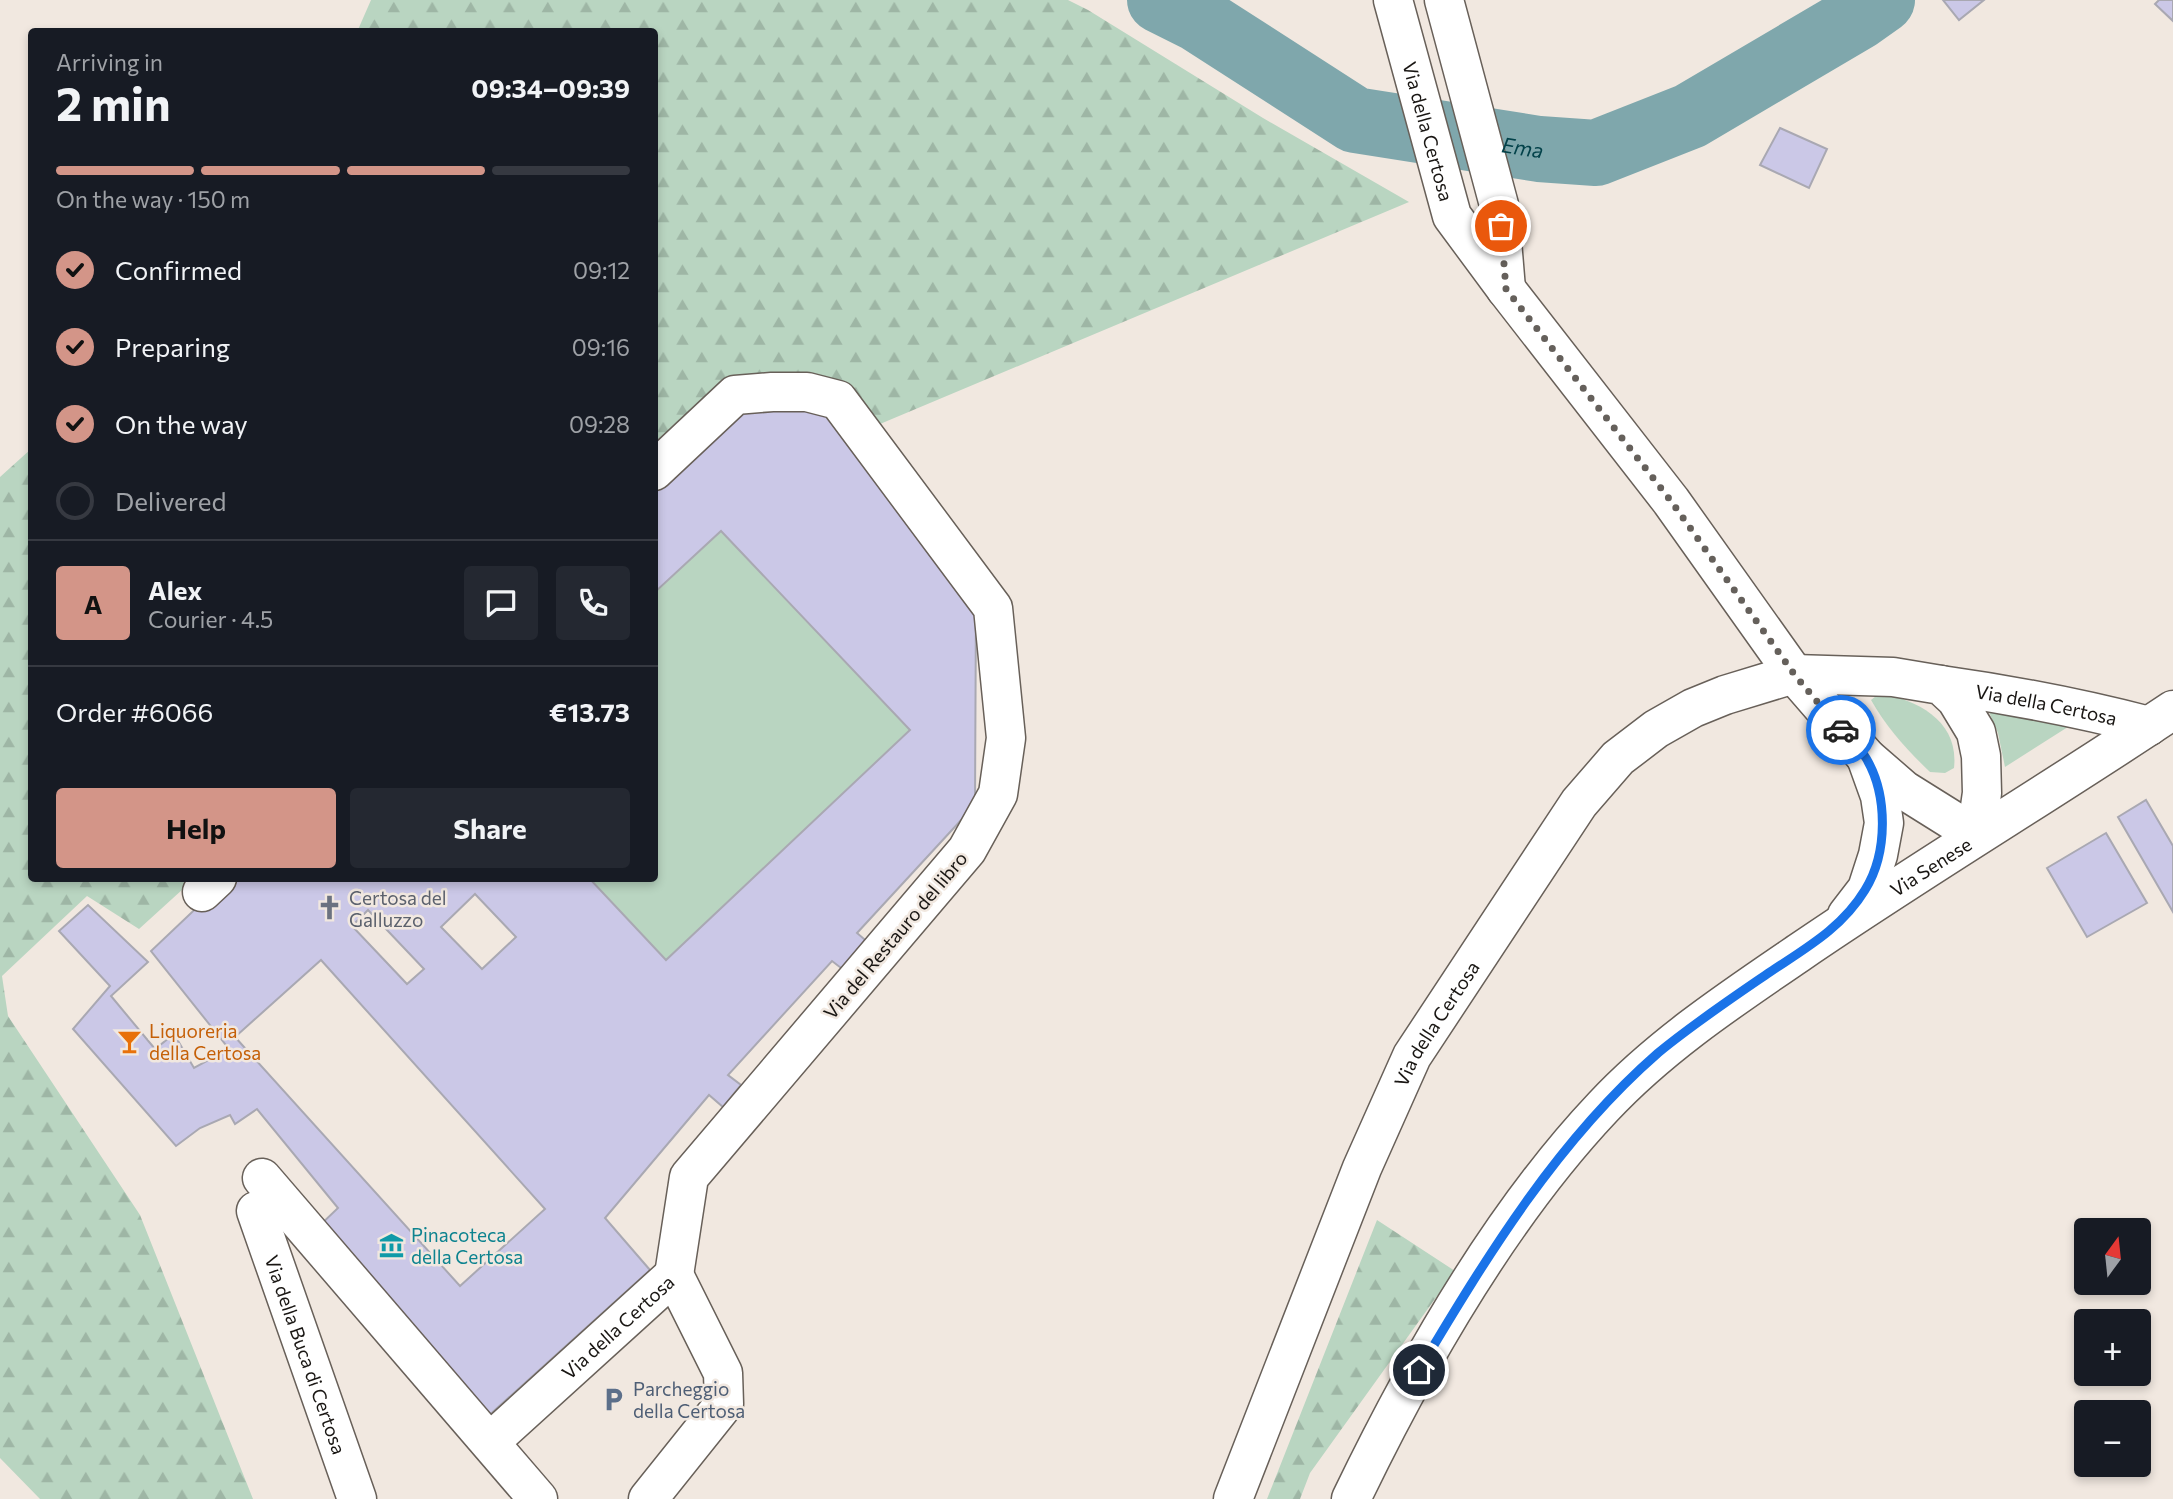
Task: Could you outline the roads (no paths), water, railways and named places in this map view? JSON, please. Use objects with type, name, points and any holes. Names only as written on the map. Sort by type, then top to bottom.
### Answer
[{"type":"main road","name":"Via della Certosa","points":[[1393,0],[1452,216],[1671,501],[1794,674],[1866,757],[1904,790],[1976,835],[1982,793],[1981,756],[1976,732],[1966,712],[1941,685]]},
{"type":"main road","points":[[1444,0],[1499,205],[1506,289]]},
{"type":"main road","name":"Via del Restauro del libro","points":[[658,467],[736,396],[807,392],[838,400],[993,608],[1006,738],[998,794],[967,850],[689,1177],[674,1275]]},
{"type":"main road","name":"Via della Certosa","points":[[1233,1499],[1362,1168],[1412,1056],[1579,803],[1618,758],[1656,729],[1693,708],[1725,695],[1794,674],[1893,677],[1998,693],[2092,712],[2161,718]]},
{"type":"main road","name":"Via Senese","points":[[1351,1499],[1419,1370],[1476,1275],[1567,1146],[1604,1105],[1659,1053],[1839,925],[2161,718]]},
{"type":"main road","name":"Via della Certosa","points":[[1839,925],[1867,889],[1878,855],[1884,823],[1880,796],[1866,757]]},
{"type":"main road","name":"Via della Buca di Certosa","points":[[357,1499],[259,1195],[490,1442]]},
{"type":"main road","name":"Via della Certosa","points":[[490,1442],[674,1275],[723,1373],[724,1404],[648,1499]]},
{"type":"main road","points":[[490,1442],[538,1499]]},
{"type":"waterway","name":"Ema","points":[[1160,0],[1198,19],[1355,120],[1539,149],[1596,153],[1690,116],[1858,17],[1882,0]]},
{"type":"place","name":"Certosa del Galluzzo","points":[[329,908]]},
{"type":"place","name":"Liquoreria della Certosa","points":[[129,1041]]},
{"type":"place","name":"Pinacoteca della Certosa","points":[[391,1245]]},
{"type":"place","name":"Parcheggio della Certosa","points":[[613,1399]]}]
